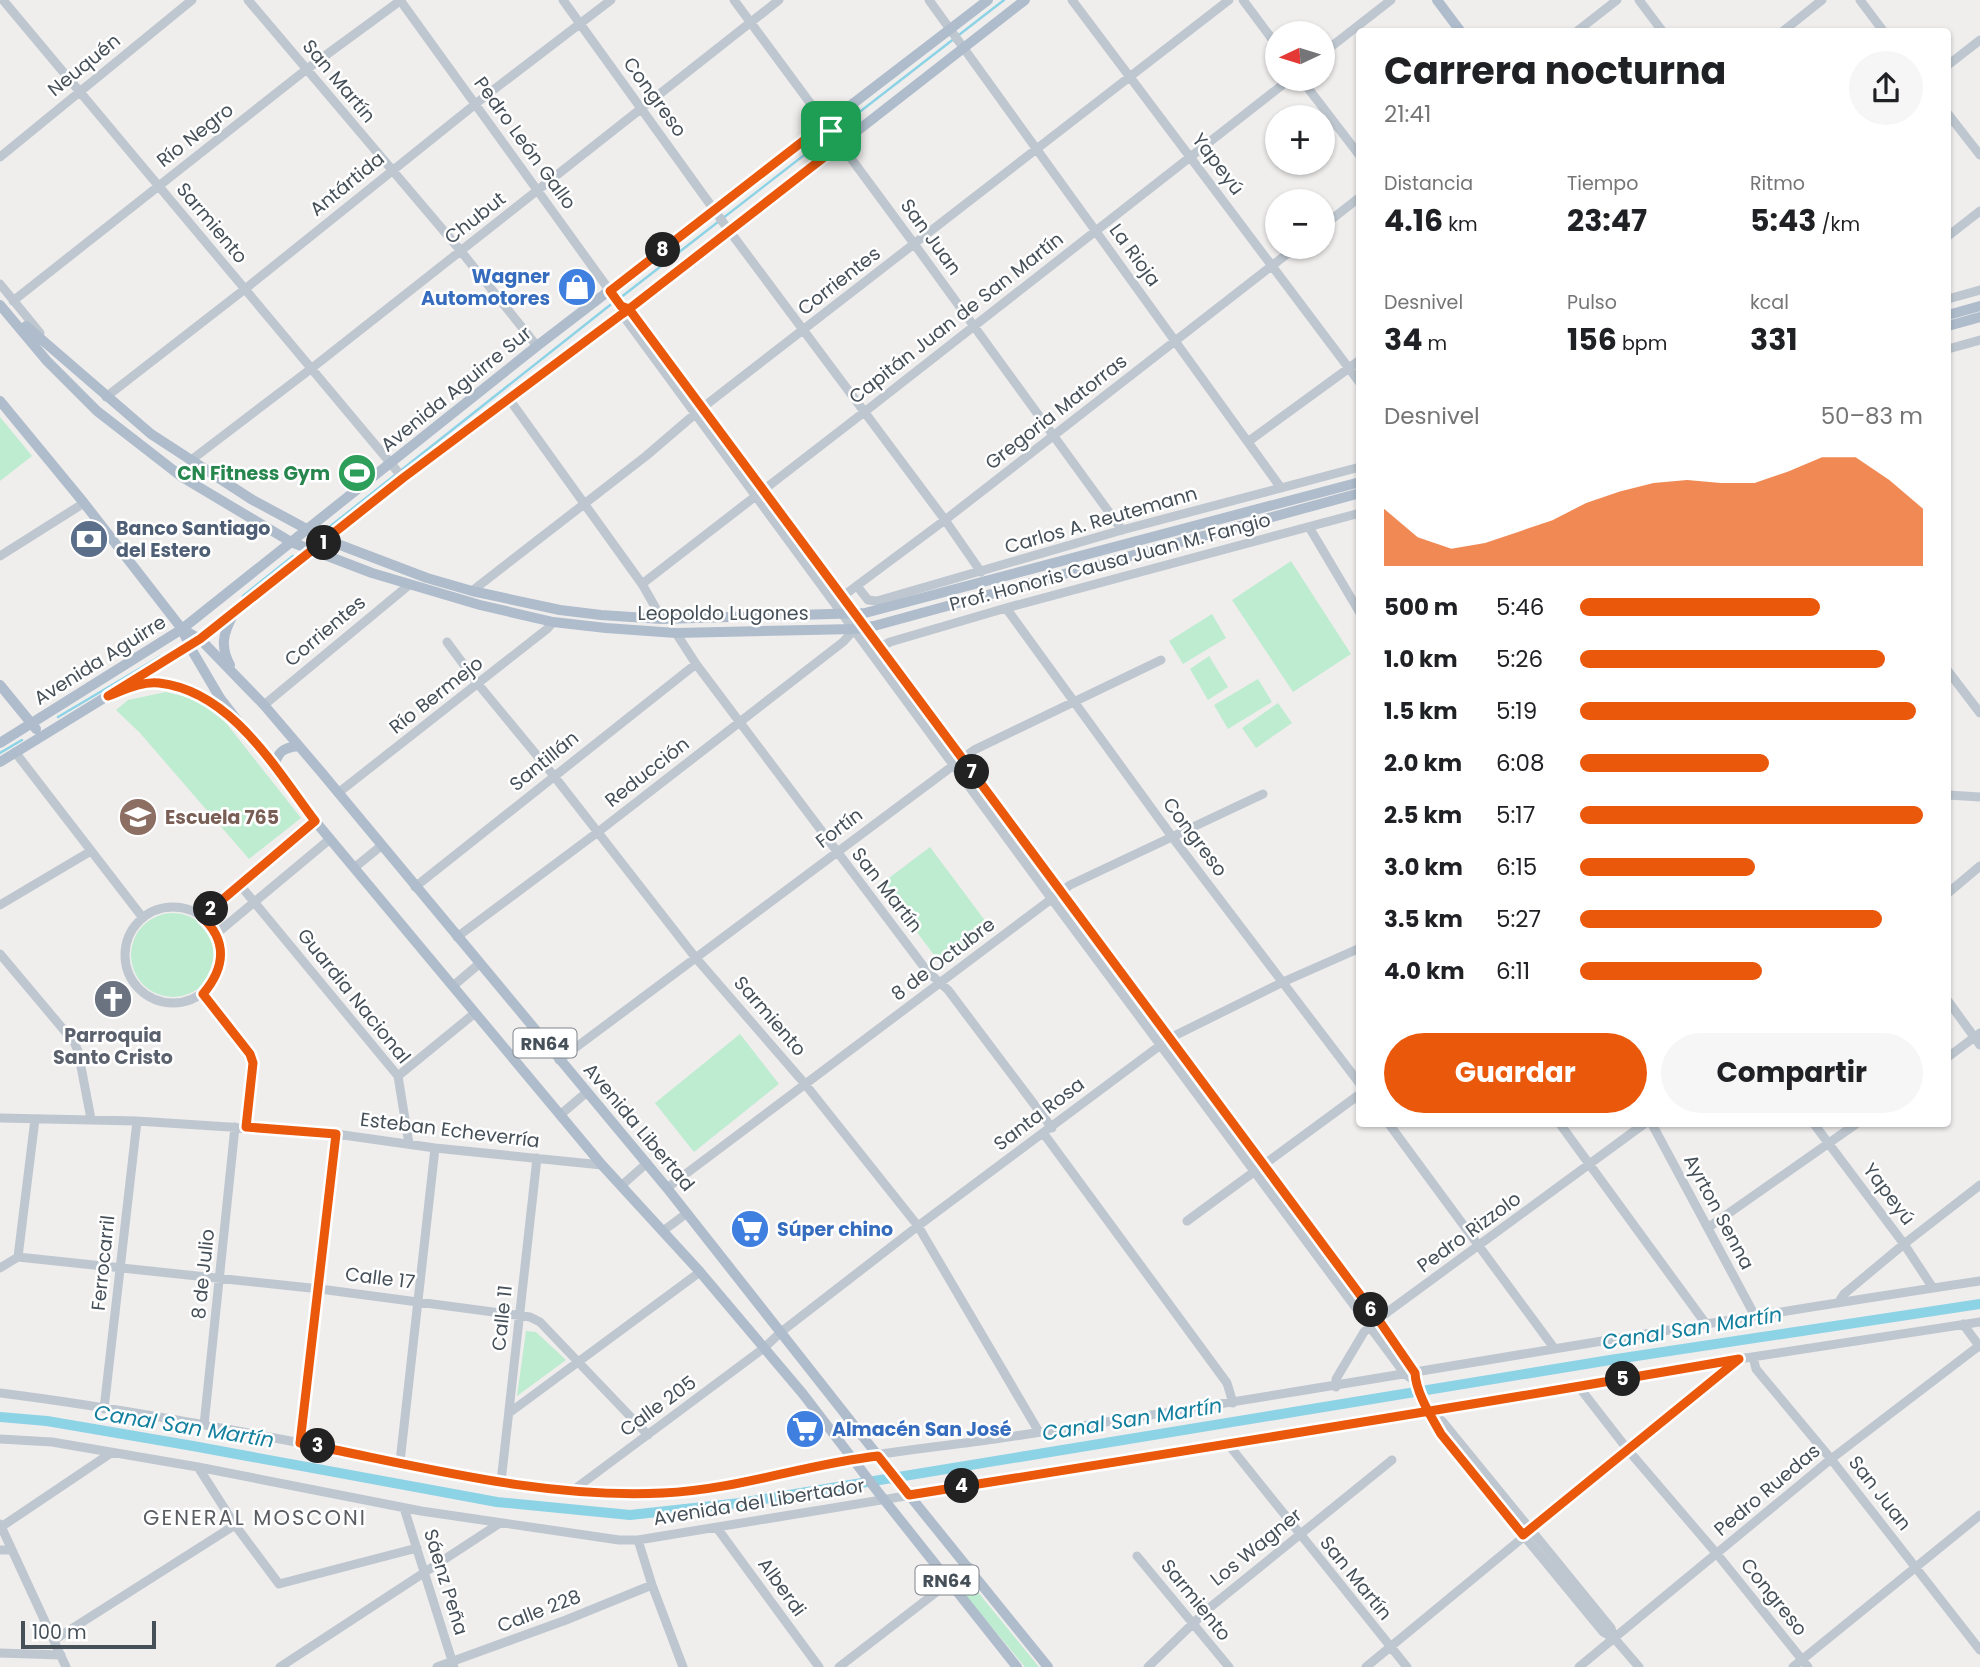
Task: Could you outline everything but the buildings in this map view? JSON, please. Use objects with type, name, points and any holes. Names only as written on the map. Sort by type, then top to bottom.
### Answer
[{"type":"main road","name":"Avenida Aguirre Sur","points":[[624,309],[727,228],[988,0]]},
{"type":"main road","name":"Avenida Aguirre Sur","points":[[182,629],[307,529],[398,471],[537,346],[716,213],[962,46],[1025,0]]},
{"type":"main road","points":[[1437,0],[1458,28]]},
{"type":"main road","name":"Leopoldo Lugones","points":[[0,303],[150,434],[251,499],[327,540],[427,578],[472,591],[560,610],[662,619],[850,614],[882,609],[1356,483]]},
{"type":"main road","name":"Leopoldo Lugones","points":[[0,303],[47,361],[97,411],[182,477],[291,542],[316,549],[372,573],[480,605],[552,622],[676,634],[860,628],[885,624],[1356,494]]},
{"type":"main road","points":[[1951,314],[1980,306]]},
{"type":"main road","points":[[200,639],[327,540],[398,471],[509,399],[624,309]]},
{"type":"main road","points":[[1951,325],[1980,317]]},
{"type":"main road","name":"Avenida Libertad","points":[[0,401],[182,629],[220,698],[315,821],[602,1166],[700,1272],[803,1394],[880,1496],[1017,1667]]},
{"type":"main road","points":[[234,613],[223,635],[223,647],[236,677]]},
{"type":"main road","name":"Avenida Libertad","points":[[182,629],[200,639],[264,705],[338,793],[667,1188],[1048,1667]]},
{"type":"main road","name":"Avenida Aguirre","points":[[0,743],[182,629]]},
{"type":"main road","name":"Avenida Aguirre","points":[[0,762],[200,639]]},
{"type":"main road","points":[[108,696],[143,684],[159,683],[193,691],[209,699],[244,731]]},
{"type":"main road","points":[[0,685],[42,737]]},
{"type":"main road","points":[[274,767],[281,750],[298,746]]},
{"type":"street","name":"Sarmiento","points":[[4,0],[398,471]]},
{"type":"street","name":"Neuquén","points":[[0,157],[192,0]]},
{"type":"street","name":"San Martín","points":[[248,0],[460,250],[537,346]]},
{"type":"street","name":"Río Negro","points":[[13,301],[307,69],[400,0]]},
{"type":"street","name":"Pedro León Gallo","points":[[400,0],[611,292],[958,761],[1161,1045],[1378,1319],[1446,1441],[1611,1628],[1614,1638],[1639,1667]]},
{"type":"street","name":"Congreso","points":[[563,0],[727,228]]},
{"type":"street","name":"Antártida","points":[[106,397],[475,104],[611,0]]},
{"type":"street","name":"San Juan","points":[[734,0],[1122,530]]},
{"type":"street","name":"Chubut","points":[[190,461],[779,0]]},
{"type":"street","points":[[929,0],[952,32]]},
{"type":"street","name":"Yapeyú","points":[[1072,0],[1356,378]]},
{"type":"street","name":"Corrientes","points":[[472,591],[646,457],[699,411],[1229,0]]},
{"type":"street","points":[[1243,0],[1265,30]]},
{"type":"street","points":[[1335,44],[1391,0]]},
{"type":"street","points":[[1581,28],[1617,0]]},
{"type":"street","points":[[1639,0],[1660,28]]},
{"type":"street","points":[[1787,28],[1822,0]]},
{"type":"street","points":[[1860,0],[1881,28]]},
{"type":"street","name":"La Rioja","points":[[952,32],[1281,488]]},
{"type":"street","points":[[1951,63],[1980,40]]},
{"type":"street","name":"Capitán Juan de San Martín","points":[[642,584],[1275,91]]},
{"type":"street","points":[[1310,91],[1356,151]]},
{"type":"street","points":[[1951,118],[1980,155]]},
{"type":"street","points":[[1335,217],[1356,200]]},
{"type":"street","points":[[1951,234],[1980,211]]},
{"type":"street","points":[[727,228],[981,572]]},
{"type":"street","name":"Gregoria Matorras","points":[[839,599],[1281,259]]},
{"type":"street","points":[[0,284],[57,354]]},
{"type":"street","points":[[1951,298],[1980,290]]},
{"type":"street","points":[[1951,348],[1980,340]]},
{"type":"street","points":[[1249,441],[1356,363]]},
{"type":"street","points":[[509,399],[642,584],[662,619]]},
{"type":"street","name":"Carlos A. Reutemann","points":[[858,586],[868,600],[877,601],[1122,530],[1356,468]]},
{"type":"street","points":[[0,556],[84,503]]},
{"type":"street","name":"Prof. Honoris Causa Juan M. Fangio","points":[[876,650],[890,642],[1006,608],[1356,514]]},
{"type":"street","points":[[1308,527],[1356,605]]},
{"type":"street","name":"Corrientes","points":[[264,705],[409,584]]},
{"type":"street","name":"Congreso","points":[[1006,608],[1173,838],[1356,1079]]},
{"type":"street","name":"Río Bermejo","points":[[338,793],[547,629],[552,622]]},
{"type":"street","name":"Reducción","points":[[457,937],[598,832],[860,628]]},
{"type":"street","name":"San Martín","points":[[676,634],[695,664],[836,853],[927,971],[948,990],[1227,1383],[1233,1403]]},
{"type":"street","name":"Sarmiento","points":[[447,642],[695,957],[805,1084],[918,1226],[1039,1432]]},
{"type":"street","name":"Fortín","points":[[559,1060],[983,744],[1161,660]]},
{"type":"street","name":"Santillán","points":[[415,887],[695,664]]},
{"type":"street","points":[[1951,675],[1980,713]]},
{"type":"street","points":[[15,752],[142,918]]},
{"type":"street","name":"8 de Octubre","points":[[667,1188],[1055,895],[1080,880],[1263,794]]},
{"type":"street","points":[[1951,795],[1980,797]]},
{"type":"street","points":[[202,917],[315,821]]},
{"type":"street","points":[[216,934],[330,839]]},
{"type":"street","points":[[354,868],[381,846]]},
{"type":"street","points":[[0,905],[91,851]]},
{"type":"street","points":[[1951,890],[1980,866]]},
{"type":"street","name":"Guardia Nacional","points":[[240,885],[398,1076],[409,1144]]},
{"type":"street","name":"Pedro León Gallo","points":[[1055,895],[1170,1038],[1370,1326],[1412,1376]]},
{"type":"street","points":[[172,907],[188,909],[202,917],[216,934],[221,950],[220,966],[214,981],[203,994],[188,1002],[172,1004],[155,1001],[141,992],[131,979],[125,963],[125,946],[131,930],[142,918],[156,910],[172,907]]},
{"type":"street","name":"Santa Rosa","points":[[764,1348],[918,1226],[1170,1038],[1283,982],[1356,950]]},
{"type":"street","points":[[0,954],[74,1042],[91,1119]]},
{"type":"street","points":[[453,986],[479,964]]},
{"type":"street","points":[[203,994],[250,1054],[253,1063],[246,1127]]},
{"type":"street","points":[[1951,1005],[1978,1039],[1951,1054]]},
{"type":"street","points":[[398,1076],[475,1013]]},
{"type":"street","points":[[560,1115],[587,1092]]},
{"type":"street","points":[[1187,1221],[1356,1097]]},
{"type":"street","name":"Esteban Echeverría","points":[[0,1118],[136,1121],[336,1134],[602,1166]]},
{"type":"street","points":[[0,1268],[18,1257],[35,1118]]},
{"type":"street","name":"Ferrocarril","points":[[104,1409],[136,1121]]},
{"type":"street","name":"8 de Julio","points":[[204,1425],[235,1127]]},
{"type":"street","points":[[1391,1127],[1554,1348]]},
{"type":"street","points":[[1562,1127],[1706,1324]]},
{"type":"street","name":"Pedro Rizzolo","points":[[1336,1387],[1336,1379],[1370,1326],[1378,1319],[1640,1127]]},
{"type":"street","name":"Ayrton Senna","points":[[1655,1127],[1755,1316]]},
{"type":"street","name":"Yapeyú","points":[[1816,1127],[1904,1244],[1933,1288]]},
{"type":"street","points":[[1709,1227],[1852,1127]]},
{"type":"street","points":[[300,1443],[336,1134]]},
{"type":"street","points":[[400,1462],[435,1148]]},
{"type":"street","name":"Calle 11","points":[[501,1482],[537,1158]]},
{"type":"street","points":[[621,1186],[647,1164]]},
{"type":"street","points":[[1838,1303],[1844,1294],[1904,1244],[1980,1185]]},
{"type":"street","points":[[663,1231],[687,1213]]},
{"type":"street","name":"Calle 17","points":[[18,1257],[418,1300],[520,1315],[540,1322],[648,1434]]},
{"type":"street","points":[[509,1413],[700,1272]]},
{"type":"street","name":"Avenida del Libertador","points":[[0,1393],[204,1425],[501,1482],[571,1491],[667,1493],[703,1489],[852,1459],[882,1461],[1039,1432],[1412,1376],[1554,1348],[1980,1281]]},
{"type":"street","name":"Avenida del Libertador","points":[[0,1439],[52,1442],[198,1467],[404,1508],[619,1540],[638,1539],[717,1528],[880,1496],[909,1495],[1228,1444],[1428,1407],[1580,1387],[1739,1359],[1980,1322]]},
{"type":"street","points":[[1963,1324],[1980,1346]]},
{"type":"street","name":"Pedro Ruedas","points":[[1579,1667],[1831,1460],[1980,1346]]},
{"type":"street","name":"Calle 205","points":[[571,1491],[764,1348]]},
{"type":"street","name":"San Juan","points":[[1753,1357],[1756,1369],[1916,1566],[1980,1650]]},
{"type":"street","points":[[1366,1667],[1739,1359]]},
{"type":"street","name":"Congreso","points":[[1580,1387],[1628,1450],[1805,1663]]},
{"type":"street","name":"San Martín","points":[[1228,1444],[1407,1667]]},
{"type":"street","points":[[66,1667],[1,1525],[111,1453]]},
{"type":"street","name":"Los Wagner","points":[[1148,1667],[1208,1609],[1392,1460]]},
{"type":"street","points":[[198,1467],[234,1525],[279,1584],[417,1548]]},
{"type":"street","name":"Sáenz Peña","points":[[404,1508],[454,1664]]},
{"type":"street","points":[[1793,1667],[1805,1663],[1916,1566],[1980,1515]]},
{"type":"street","points":[[281,1667],[500,1523]]},
{"type":"street","points":[[54,1640],[234,1525]]},
{"type":"street","name":"Alberdi","points":[[717,1528],[819,1667]]},
{"type":"street","points":[[638,1539],[683,1667]]},
{"type":"street","points":[[0,1550],[12,1550]]},
{"type":"street","name":"Sarmiento","points":[[1137,1556],[1229,1667]]},
{"type":"street","points":[[839,1667],[969,1567]]},
{"type":"street","name":"Calle 228","points":[[438,1667],[454,1664],[652,1584]]},
{"type":"street","points":[[0,1653],[61,1656]]},
{"type":"green space","points":[[0,417],[32,456],[0,481]]},
{"type":"green space","points":[[1291,561],[1351,654],[1293,692],[1232,600]]},
{"type":"green space","points":[[1212,614],[1226,638],[1183,664],[1169,641]]},
{"type":"green space","points":[[1209,656],[1228,687],[1208,700],[1190,669]]},
{"type":"green space","points":[[1258,679],[1272,702],[1228,729],[1214,705]]},
{"type":"green space","points":[[166,692],[199,700],[226,723],[301,818],[249,859],[140,733],[116,710],[128,700]]},
{"type":"green space","points":[[1278,703],[1292,723],[1256,748],[1242,728]]},
{"type":"green space","points":[[930,847],[992,930],[943,967],[881,884]]},
{"type":"green space","points":[[165,913],[181,913],[197,920],[208,931],[215,947],[212,971],[203,985],[181,997],[165,997],[149,990],[138,979],[131,963],[131,947],[138,931],[149,920]]},
{"type":"green space","points":[[740,1034],[779,1084],[694,1152],[655,1103]]},
{"type":"green space","points":[[526,1331],[536,1332],[566,1360],[517,1396]]},
{"type":"green space","points":[[973,1586],[1039,1667],[1025,1667],[965,1595],[963,1589]]},
{"type":"waterway","points":[[835,131],[1004,0]]},
{"type":"waterway","points":[[620,298],[830,135]]},
{"type":"waterway","points":[[323,532],[614,302]]},
{"type":"waterway","points":[[243,596],[293,556]]},
{"type":"waterway","points":[[58,717],[161,656]]},
{"type":"waterway","points":[[0,753],[22,740]]},
{"type":"waterway","name":"Canal San Martín","points":[[0,1417],[47,1421],[497,1502],[630,1515],[740,1503],[1610,1360],[1980,1304]]},
{"type":"place","name":"Wagner Automotores","points":[[577,287]]},
{"type":"place","name":"CN Fitness Gym","points":[[357,473]]},
{"type":"place","name":"Banco Santiago del Estero","points":[[89,539]]},
{"type":"place","name":"Escuela 765","points":[[138,817]]},
{"type":"place","name":"Parroquia Santo Cristo","points":[[113,999]]},
{"type":"place","name":"Súper chino","points":[[750,1229]]},
{"type":"place","name":"Almacén San José","points":[[805,1429]]},
{"type":"district","name":"GENERAL MOSCONI","points":[[255,1517]]},
{"type":"route","points":[[831,131],[825,124],[610,291],[621,306],[629,309],[1378,1319],[1415,1373],[1415,1381],[1429,1410],[1434,1422],[1441,1434],[1523,1535],[1739,1359],[1580,1387],[1429,1410],[909,1495],[878,1456],[703,1489],[628,1494],[571,1491],[501,1482],[300,1443],[336,1134],[246,1127],[253,1063],[250,1054],[203,994],[214,981],[220,966],[221,950],[216,934],[202,917],[315,821],[244,731],[209,699],[193,691],[159,683],[143,684],[108,696],[190,647],[403,478],[629,309],[841,144],[831,131]]}]
